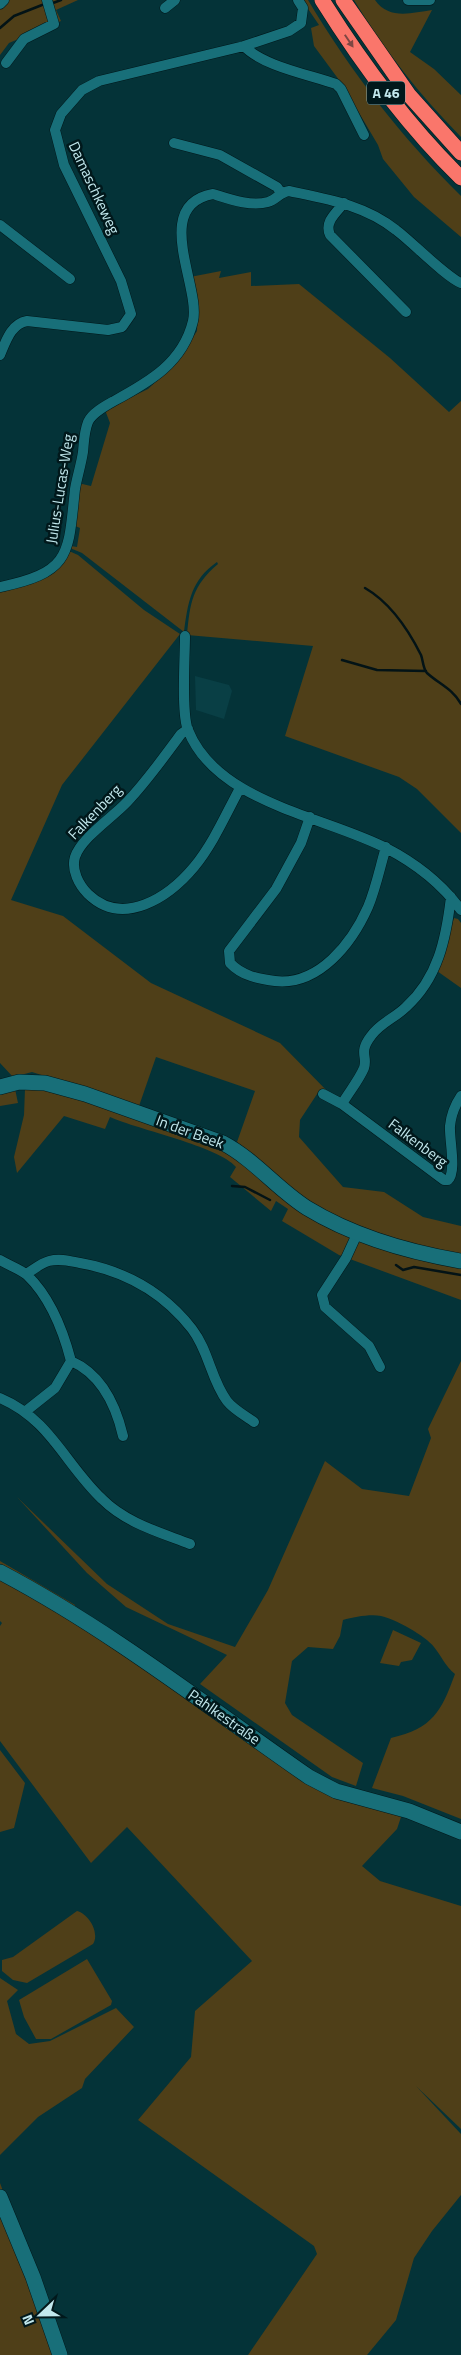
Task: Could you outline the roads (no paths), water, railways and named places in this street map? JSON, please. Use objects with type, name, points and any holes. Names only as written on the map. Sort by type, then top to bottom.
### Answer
[{"type":"highway","name":"A 46","points":[[322,0],[370,72],[399,109],[461,178]]},
{"type":"highway","name":"A 46","points":[[343,0],[409,95],[461,153]]},
{"type":"street","points":[[0,4],[4,0]]},
{"type":"street","points":[[6,63],[24,39],[54,24],[47,0]]},
{"type":"street","points":[[165,8],[175,0]]},
{"type":"street","name":"Damaschkeweg","points":[[0,354],[10,334],[20,322],[27,321],[108,330],[122,327],[131,314],[121,280],[59,152],[55,130],[66,106],[82,90],[99,81],[244,46],[296,28],[301,23],[304,15],[298,0]]},
{"type":"street","points":[[408,0],[430,0]]},
{"type":"street","points":[[244,46],[248,51],[271,62],[336,84],[341,88],[364,135]]},
{"type":"street","points":[[174,142],[220,155],[277,187],[281,194]]},
{"type":"street","name":"Julius-Lucas-Weg","points":[[0,587],[38,576],[63,556],[71,534],[75,487],[85,431],[90,418],[106,406],[152,380],[177,356],[189,336],[195,310],[184,264],[181,228],[187,211],[207,195],[213,194],[243,202],[259,203],[268,202],[289,191],[344,202],[395,229],[461,283]]},
{"type":"street","points":[[344,202],[328,223],[327,229],[330,235],[406,312]]},
{"type":"street","points":[[0,225],[70,279]]},
{"type":"street","points":[[185,636],[188,729],[212,765],[240,788],[386,847],[416,866],[452,897],[461,910]]},
{"type":"street","name":"Falkenberg","points":[[188,729],[181,734],[127,802],[77,852],[74,869],[86,892],[102,905],[117,910],[137,907],[170,890],[195,866],[240,788]]},
{"type":"street","points":[[310,817],[301,843],[276,889],[229,950],[230,963],[244,974],[267,980],[292,982],[309,977],[332,958],[346,944],[368,906],[386,847]]},
{"type":"street","points":[[342,1104],[365,1066],[363,1049],[375,1030],[415,999],[435,968],[444,945],[452,897]]},
{"type":"street","name":"In der Beek","points":[[0,1087],[19,1082],[45,1083],[85,1094],[223,1143],[240,1152],[307,1207],[357,1234],[461,1261]]},
{"type":"street","name":"Falkenberg","points":[[323,1094],[342,1104],[439,1178],[448,1180],[452,1174],[450,1122],[454,1107],[461,1096]]},
{"type":"street","points":[[357,1234],[346,1258],[323,1293],[322,1301],[325,1307],[369,1346],[380,1367]]},
{"type":"street","points":[[0,1260],[26,1274],[55,1314],[71,1361],[81,1365],[100,1383],[119,1418],[123,1436]]},
{"type":"street","points":[[26,1274],[48,1261],[62,1260],[121,1274],[146,1287],[166,1302],[193,1330],[207,1355],[221,1392],[229,1403],[254,1422]]},
{"type":"street","points":[[26,1411],[55,1388],[71,1361]]},
{"type":"street","points":[[0,1398],[26,1411],[41,1424],[82,1477],[116,1512],[134,1523],[190,1544]]},
{"type":"street","name":"Pahlkestraße","points":[[0,1572],[43,1595],[134,1652],[309,1777],[336,1791],[409,1811],[461,1832]]},
{"type":"street","points":[[0,2197],[46,2312],[60,2355]]},
{"type":"waterway","points":[[53,3],[61,0]]},
{"type":"waterway","points":[[0,28],[14,16],[42,5]]},
{"type":"waterway","points":[[365,588],[383,601],[398,617],[421,655],[426,671],[450,691],[461,704]]},
{"type":"waterway","points":[[342,660],[377,670],[426,671]]},
{"type":"waterway","points":[[232,1186],[245,1187],[270,1200]]},
{"type":"waterway","points":[[396,1265],[403,1270],[414,1267],[461,1275]]}]
